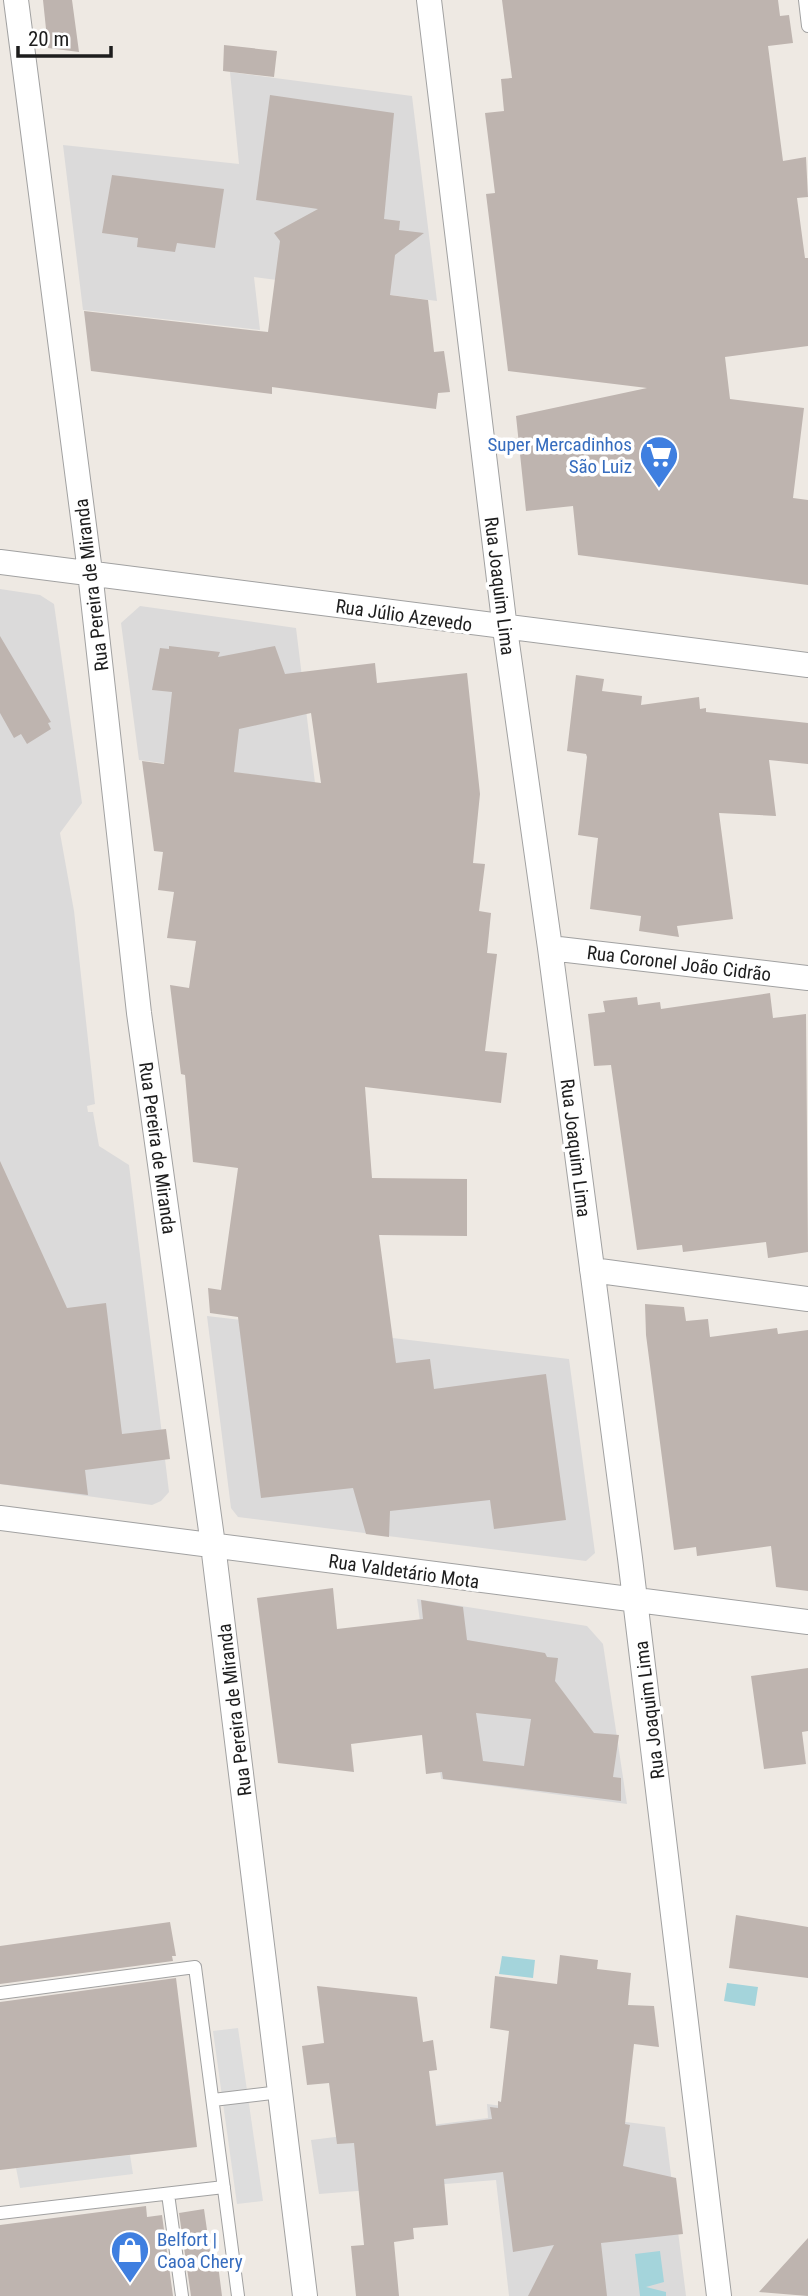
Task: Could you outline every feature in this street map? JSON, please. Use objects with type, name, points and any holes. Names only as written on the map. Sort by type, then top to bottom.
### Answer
[{"type":"street","name":"Rua Pereira de Miranda","points":[[16,0],[90,572],[139,1013],[213,1545],[305,2296]]},
{"type":"street","name":"Rua Joaquim Lima","points":[[429,0],[505,629],[550,948],[635,1602],[719,2296]]},
{"type":"street","name":"Rua Júlio Azevedo","points":[[0,562],[505,629],[808,665]]},
{"type":"street","name":"Rua Coronel João Cidrão","points":[[550,948],[808,978]]},
{"type":"street","points":[[592,1270],[808,1298]]},
{"type":"street","name":"Rua Valdetário Mota","points":[[0,1518],[635,1602],[808,1622]]},
{"type":"lane","points":[[805,0],[808,26]]},
{"type":"lane","points":[[0,1993],[195,1967],[238,2296]]},
{"type":"lane","points":[[213,2101],[280,2092]]},
{"type":"lane","points":[[0,2213],[224,2187]]},
{"type":"lane","points":[[168,2194],[182,2296]]},
{"type":"shaded area","points":[[230,72],[412,96],[437,301],[254,277],[260,330],[83,310],[63,145],[239,164]]},
{"type":"shaded area","points":[[0,589],[40,595],[54,604],[82,803],[60,833],[74,911],[95,1104],[87,1106],[88,1112],[93,1112],[99,1146],[129,1165],[169,1492],[161,1501],[152,1505],[0,1484]]},
{"type":"shaded area","points":[[140,606],[296,628],[315,783],[139,760],[121,623]]},
{"type":"shaded area","points":[[207,1316],[569,1359],[595,1553],[586,1561],[238,1517],[231,1508]]},
{"type":"shaded area","points":[[417,1599],[587,1626],[603,1644],[627,1804],[441,1779]]},
{"type":"shaded area","points":[[238,2028],[263,2201],[237,2204],[213,2031]]},
{"type":"shaded area","points":[[487,2104],[665,2127],[686,2296],[509,2296],[496,2180],[319,2194],[311,2140],[488,2118]]},
{"type":"shaded area","points":[[130,2155],[133,2174],[20,2188],[16,2168]]},
{"type":"water","points":[[502,1956],[535,1960],[533,1978],[499,1974]]},
{"type":"water","points":[[727,1983],[758,1987],[755,2006],[724,2001]]},
{"type":"water","points":[[660,2251],[664,2282],[646,2287],[666,2292],[666,2296],[640,2296],[635,2254]]},
{"type":"building","points":[[43,0],[72,0],[79,52],[48,48]]},
{"type":"building","points":[[502,0],[778,0],[780,16],[789,15],[793,43],[768,46],[783,161],[806,157],[808,197],[797,198],[805,258],[808,258],[808,346],[725,357],[730,399],[804,408],[793,498],[808,500],[808,585],[578,555],[573,506],[526,511],[516,416],[647,388],[508,371],[486,194],[495,193],[485,113],[504,111],[501,79],[512,78]]},
{"type":"building","points":[[224,45],[277,51],[274,77],[223,71]]},
{"type":"building","points":[[270,95],[394,113],[384,219],[400,221],[399,230],[424,233],[395,255],[390,295],[428,300],[434,352],[444,351],[450,392],[438,393],[436,409],[272,387],[272,394],[91,371],[84,311],[268,332],[280,241],[274,233],[318,209],[256,200]]},
{"type":"building","points":[[112,175],[224,189],[215,248],[177,243],[175,252],[137,247],[138,238],[102,233]]},
{"type":"building","points":[[0,636],[51,722],[48,723],[51,729],[27,744],[21,734],[14,738],[0,713]]},
{"type":"building","points":[[169,646],[220,652],[218,657],[275,646],[285,674],[375,663],[377,683],[467,673],[480,794],[473,863],[485,864],[479,911],[491,913],[487,953],[497,954],[485,1051],[507,1053],[501,1103],[365,1087],[372,1178],[467,1179],[467,1236],[379,1235],[396,1363],[430,1359],[434,1389],[546,1374],[566,1520],[494,1529],[490,1500],[390,1511],[389,1537],[366,1534],[353,1488],[261,1498],[238,1317],[210,1313],[208,1288],[221,1290],[238,1168],[193,1162],[185,1075],[181,1074],[170,985],[189,988],[196,941],[167,938],[174,892],[158,890],[163,852],[154,851],[142,761],[164,764],[172,692],[152,690],[160,648],[169,649]],"holes":[[[311,713],[321,783],[234,772],[239,729]]]},
{"type":"building","points":[[576,675],[604,679],[602,691],[642,696],[641,705],[699,697],[700,709],[706,708],[706,712],[808,723],[808,764],[769,760],[776,816],[719,813],[733,919],[677,926],[679,937],[639,931],[641,916],[590,909],[598,838],[578,835],[587,757],[586,754],[567,751]]},
{"type":"building","points":[[770,993],[773,1018],[806,1014],[808,1252],[768,1258],[766,1242],[683,1252],[682,1245],[637,1250],[611,1065],[594,1066],[588,1014],[605,1012],[603,1001],[637,997],[638,1005],[660,1002],[661,1009]]},
{"type":"building","points":[[0,1161],[67,1308],[106,1303],[122,1434],[166,1429],[170,1459],[85,1470],[88,1495],[0,1484]]},
{"type":"building","points":[[645,1304],[684,1307],[686,1321],[708,1319],[710,1337],[777,1328],[778,1334],[808,1330],[808,1591],[776,1587],[771,1546],[697,1556],[696,1547],[674,1550],[646,1335]]},
{"type":"building","points":[[333,1588],[337,1629],[423,1619],[421,1600],[463,1607],[467,1640],[545,1653],[547,1657],[558,1658],[555,1681],[594,1733],[619,1735],[613,1777],[621,1778],[621,1801],[443,1779],[442,1772],[426,1774],[422,1735],[351,1744],[354,1772],[278,1763],[257,1598]],"holes":[[[476,1713],[531,1719],[524,1766],[483,1761]]]},
{"type":"building","points":[[808,1668],[808,1731],[802,1732],[806,1764],[764,1769],[751,1676]]},
{"type":"building","points":[[736,1915],[808,1927],[808,1978],[729,1968]]},
{"type":"building","points":[[170,1922],[176,1956],[172,1956],[173,1961],[0,1984],[0,1946]]},
{"type":"building","points":[[560,1955],[598,1960],[597,1969],[631,1973],[628,2005],[654,2006],[659,2047],[634,2044],[625,2124],[630,2125],[623,2166],[676,2178],[683,2234],[601,2243],[607,2296],[528,2296],[554,2245],[513,2252],[503,2172],[444,2179],[448,2225],[413,2228],[414,2239],[394,2242],[399,2296],[356,2296],[351,2246],[364,2245],[354,2143],[337,2144],[329,2083],[307,2085],[302,2046],[324,2043],[317,1986],[417,1997],[423,2042],[433,2040],[437,2070],[429,2071],[436,2126],[492,2119],[490,2107],[498,2108],[498,2101],[501,2102],[509,2031],[490,2028],[495,1976],[557,1984]]},
{"type":"building","points":[[176,1978],[197,2147],[0,2170],[0,2002]]},
{"type":"building","points":[[146,2206],[147,2217],[162,2215],[173,2296],[0,2296],[0,2225]]},
{"type":"building","points":[[204,2209],[211,2258],[217,2257],[222,2296],[191,2296],[179,2213]]},
{"type":"building","points":[[808,2238],[808,2296],[759,2292]]},
{"type":"place","name":"Super Mercadinhos São Luiz","points":[[659,489]]},
{"type":"place","name":"Belfort | Caoa Chery","points":[[130,2284]]}]
